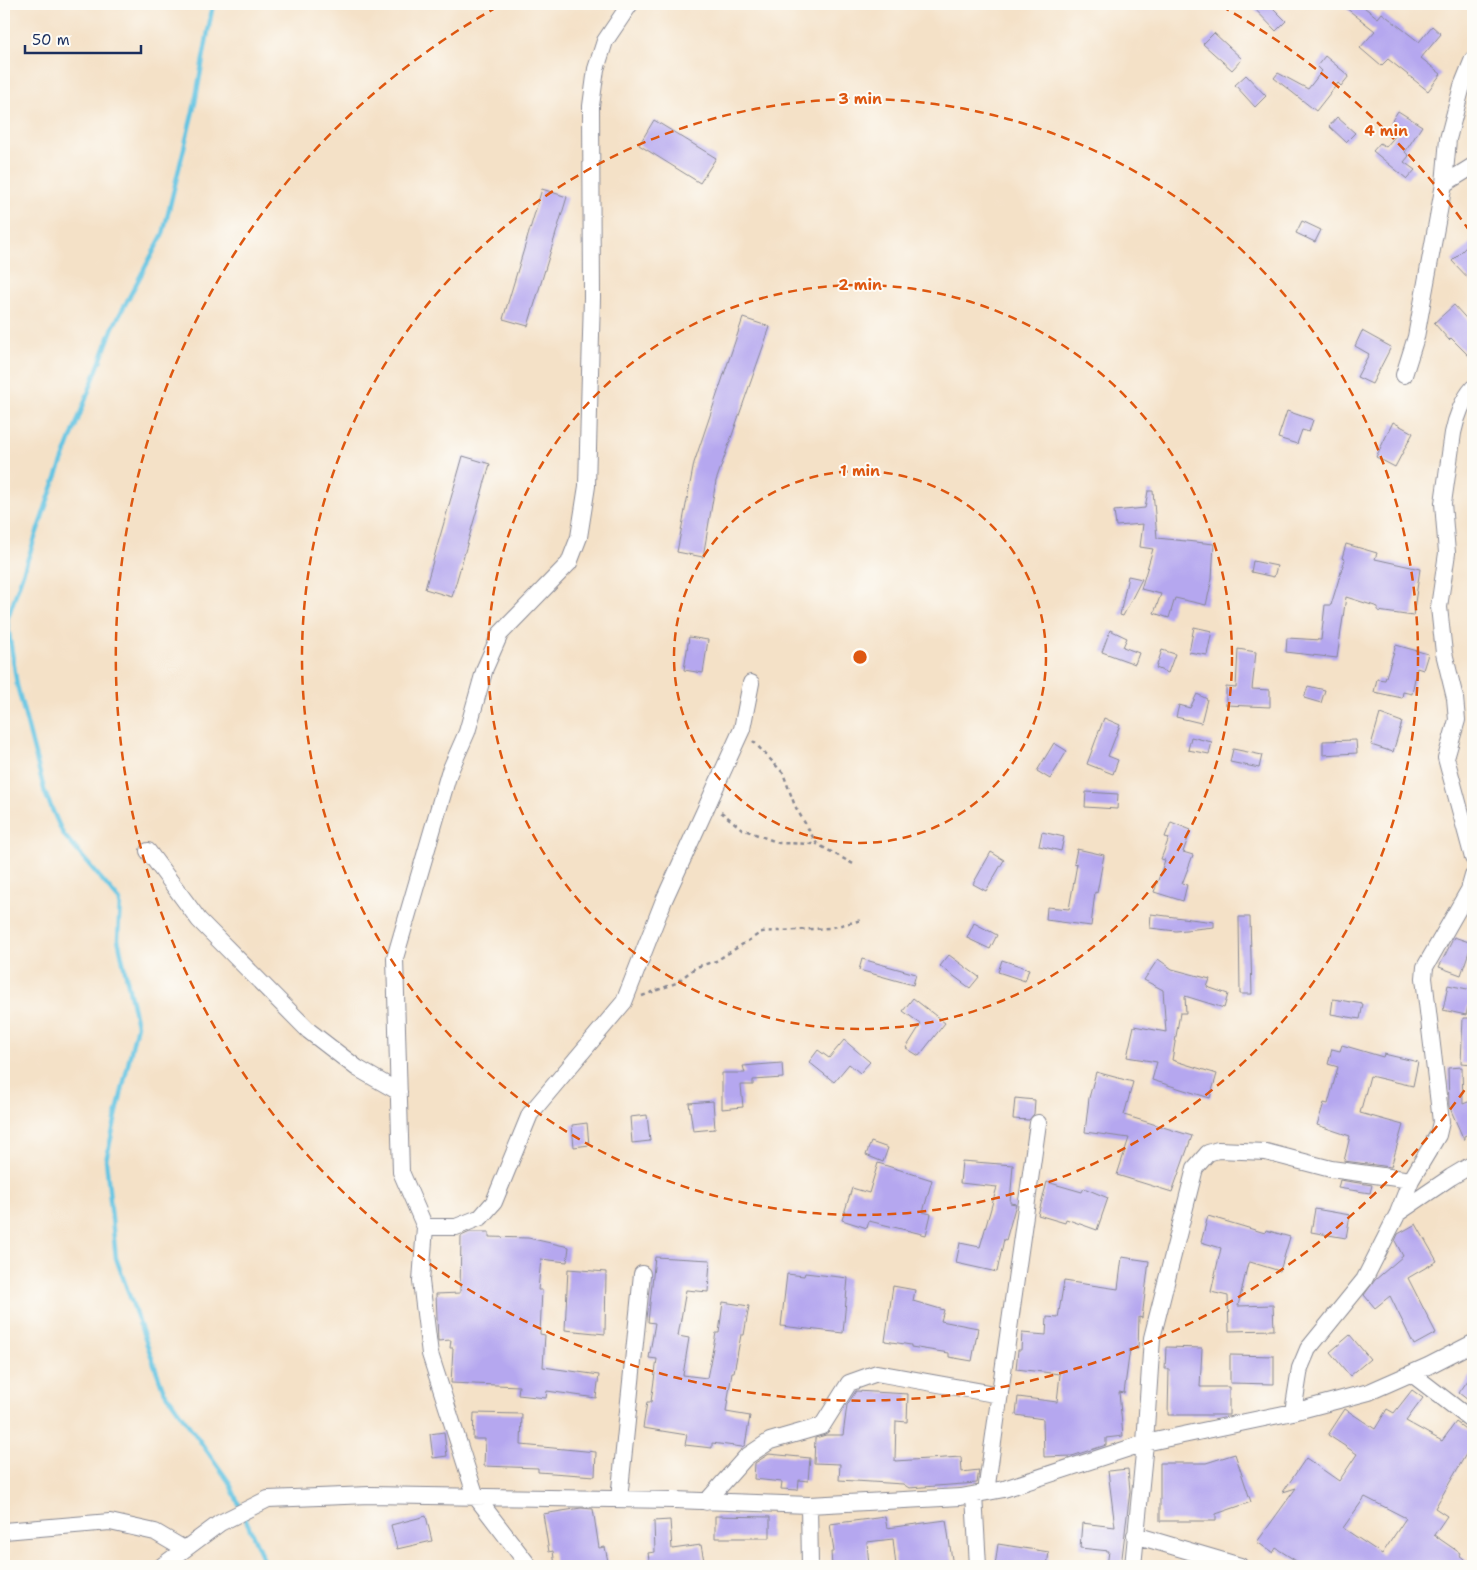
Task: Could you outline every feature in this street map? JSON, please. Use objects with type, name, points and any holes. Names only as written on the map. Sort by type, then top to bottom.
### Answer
[{"type":"street","points":[[529,1566],[476,1497],[430,1354],[421,1282],[424,1227],[401,1172],[395,958],[449,773],[467,732],[485,668],[500,634],[569,563],[579,537],[587,486],[592,298],[591,106],[596,69],[605,41],[630,4]]},
{"type":"street","points":[[1404,375],[1416,337],[1444,184],[1448,139],[1462,86],[1473,59]]},
{"type":"street","points":[[1444,184],[1473,166]]},
{"type":"street","points":[[1473,388],[1468,393],[1455,423],[1443,503],[1447,553],[1439,607],[1444,653],[1455,698],[1457,720],[1446,758],[1473,858]]},
{"type":"street","points":[[424,1227],[456,1227],[481,1217],[494,1202],[530,1114],[624,1002],[664,900],[742,729],[750,683]]},
{"type":"street","points":[[148,851],[199,920],[309,1031],[357,1068],[399,1092]]},
{"type":"street","points":[[1293,1412],[1300,1368],[1308,1349],[1355,1294],[1398,1214],[1411,1180],[1438,1135],[1440,1122],[1424,978],[1425,967],[1469,890],[1473,876]]},
{"type":"street","points":[[978,1566],[980,1494],[1000,1395],[1038,1123]]},
{"type":"street","points":[[1133,1566],[1145,1443],[1152,1338],[1195,1168],[1208,1153],[1218,1150],[1266,1152],[1331,1169],[1411,1180]]},
{"type":"street","points":[[1398,1214],[1473,1164]]},
{"type":"street","points":[[619,1499],[642,1274]]},
{"type":"street","points":[[162,1566],[220,1523],[268,1499],[369,1495],[619,1499],[809,1505],[980,1494],[1004,1489],[1145,1443],[1293,1412],[1369,1392],[1412,1374],[1473,1343]]},
{"type":"street","points":[[706,1502],[746,1457],[770,1441],[822,1426],[849,1383],[877,1373],[1000,1395]]},
{"type":"street","points":[[1412,1374],[1473,1421]]},
{"type":"street","points":[[809,1505],[810,1566]]},
{"type":"street","points":[[4,1530],[110,1522],[156,1532],[184,1549]]},
{"type":"street","points":[[1135,1535],[1240,1566]]},
{"type":"path","points":[[742,729],[783,773],[795,806],[818,844],[854,865]]},
{"type":"path","points":[[711,799],[723,815],[742,829],[779,843],[818,844]]},
{"type":"path","points":[[624,1002],[676,983],[696,966],[716,961],[762,932],[829,928],[862,920]]},
{"type":"building","points":[[1250,4],[1269,4],[1286,21],[1276,31]]},
{"type":"building","points":[[1341,4],[1360,4],[1378,18],[1382,13],[1419,42],[1432,26],[1441,34],[1421,58],[1441,74],[1428,91],[1388,59],[1381,66],[1360,48],[1375,31]]},
{"type":"building","points":[[1214,33],[1242,59],[1232,70],[1203,44]]},
{"type":"building","points":[[1325,56],[1349,76],[1341,86],[1338,83],[1316,111],[1274,78],[1278,73],[1308,89],[1322,71],[1317,66]]},
{"type":"building","points":[[1246,75],[1266,96],[1255,107],[1235,85]]},
{"type":"building","points":[[1398,111],[1422,126],[1405,152],[1409,156],[1404,162],[1415,170],[1407,179],[1373,151],[1380,143],[1386,147],[1402,128],[1391,122]]},
{"type":"building","points":[[1337,117],[1355,133],[1346,142],[1329,126]]},
{"type":"building","points":[[654,120],[716,158],[700,183],[639,145]]},
{"type":"building","points":[[542,189],[567,197],[528,326],[503,319]]},
{"type":"building","points":[[1302,221],[1321,230],[1315,242],[1296,233]]},
{"type":"building","points":[[1473,240],[1473,283],[1452,261]]},
{"type":"building","points":[[1454,305],[1473,326],[1473,360],[1451,338],[1449,340],[1434,323]]},
{"type":"building","points":[[743,318],[770,327],[716,481],[703,557],[677,552],[694,463]]},
{"type":"building","points":[[1362,331],[1391,347],[1372,384],[1357,377],[1369,354],[1355,346]]},
{"type":"building","points":[[1287,411],[1313,420],[1309,432],[1302,430],[1297,444],[1278,438]]},
{"type":"building","points":[[1393,422],[1413,433],[1395,467],[1376,457]]},
{"type":"building","points":[[463,456],[490,464],[452,597],[425,589]]},
{"type":"building","points":[[1148,491],[1153,491],[1157,538],[1214,544],[1212,579],[1206,605],[1175,598],[1169,618],[1154,613],[1161,594],[1141,589],[1153,549],[1140,547],[1143,524],[1116,526],[1114,511],[1145,508]]},
{"type":"building","points":[[1346,544],[1377,553],[1375,559],[1420,569],[1413,616],[1378,611],[1378,607],[1346,597],[1337,658],[1286,652],[1287,638],[1321,640],[1325,605],[1331,605],[1345,559],[1342,558]]},
{"type":"building","points":[[1253,561],[1277,566],[1274,577],[1251,572]]},
{"type":"building","points":[[1128,576],[1142,579],[1123,616],[1120,615]]},
{"type":"building","points":[[1194,627],[1212,631],[1207,655],[1189,652]]},
{"type":"building","points":[[1110,630],[1127,638],[1123,647],[1139,653],[1135,664],[1102,652]]},
{"type":"building","points":[[689,637],[708,640],[703,673],[684,670]]},
{"type":"building","points":[[1396,645],[1428,654],[1423,670],[1417,668],[1412,694],[1403,692],[1402,698],[1374,692],[1377,679],[1385,680]]},
{"type":"building","points":[[1238,649],[1256,652],[1252,689],[1270,690],[1270,707],[1226,705],[1226,687],[1236,688]]},
{"type":"building","points":[[1162,650],[1175,654],[1168,673],[1156,668]]},
{"type":"building","points":[[1308,686],[1325,690],[1321,703],[1304,698]]},
{"type":"building","points":[[1197,694],[1207,699],[1201,723],[1176,717],[1179,705],[1190,708]]},
{"type":"building","points":[[1380,714],[1402,722],[1393,752],[1371,745]]},
{"type":"building","points":[[1104,718],[1120,725],[1108,756],[1118,760],[1113,774],[1087,764]]},
{"type":"building","points":[[1191,737],[1212,742],[1209,754],[1188,750]]},
{"type":"building","points":[[1356,740],[1357,753],[1323,755],[1323,741]]},
{"type":"building","points":[[1054,743],[1067,751],[1050,779],[1037,771]]},
{"type":"building","points":[[1233,749],[1262,755],[1259,768],[1230,762]]},
{"type":"building","points":[[1086,792],[1118,794],[1117,809],[1085,807]]},
{"type":"building","points":[[1171,822],[1191,830],[1183,852],[1193,855],[1182,884],[1187,885],[1183,901],[1154,892],[1165,860],[1161,859],[1169,838],[1165,837]]},
{"type":"building","points":[[1042,832],[1064,837],[1061,851],[1039,846]]},
{"type":"building","points":[[1077,849],[1104,855],[1097,893],[1095,892],[1091,926],[1046,920],[1047,907],[1069,909],[1077,864],[1074,863]]},
{"type":"building","points":[[991,852],[1004,860],[986,891],[973,884]]},
{"type":"building","points":[[1151,914],[1214,922],[1214,927],[1176,931],[1150,928]]},
{"type":"building","points":[[1239,917],[1250,917],[1252,994],[1240,994]]},
{"type":"building","points":[[974,923],[997,935],[990,949],[967,938]]},
{"type":"building","points":[[1454,937],[1472,943],[1461,975],[1439,967]]},
{"type":"building","points":[[949,955],[979,977],[970,988],[940,966]]},
{"type":"building","points":[[862,959],[916,974],[913,985],[859,970]]},
{"type":"building","points":[[1158,959],[1172,969],[1210,979],[1207,987],[1228,994],[1224,1008],[1185,996],[1186,1013],[1180,1013],[1172,1060],[1217,1074],[1210,1098],[1152,1080],[1157,1062],[1127,1057],[1134,1026],[1166,1032],[1163,990],[1144,980]]},
{"type":"building","points":[[1002,960],[1029,969],[1025,981],[998,972]]},
{"type":"building","points":[[1448,985],[1472,990],[1466,1015],[1443,1010]]},
{"type":"building","points":[[913,998],[945,1023],[919,1056],[906,1048],[921,1024],[903,1011]]},
{"type":"building","points":[[1333,999],[1363,1004],[1360,1019],[1331,1014]]},
{"type":"building","points":[[1463,1018],[1473,1018],[1473,1064],[1461,1063]]},
{"type":"building","points":[[844,1040],[870,1062],[860,1073],[849,1064],[834,1082],[809,1062],[818,1050],[829,1058]]},
{"type":"building","points":[[1342,1045],[1383,1057],[1384,1054],[1418,1062],[1413,1086],[1370,1076],[1360,1113],[1403,1125],[1391,1167],[1344,1161],[1350,1136],[1317,1125],[1324,1103],[1328,1104],[1338,1067],[1328,1064],[1332,1049],[1340,1051]]},
{"type":"building","points":[[782,1063],[783,1078],[753,1080],[753,1085],[741,1085],[743,1107],[722,1109],[722,1073],[745,1073],[743,1066]]},
{"type":"building","points":[[1462,1067],[1463,1104],[1473,1100],[1473,1132],[1464,1136],[1464,1140],[1449,1106],[1448,1068]]},
{"type":"building","points":[[1096,1072],[1133,1082],[1124,1115],[1192,1136],[1172,1192],[1117,1175],[1129,1138],[1085,1132],[1089,1098]]},
{"type":"building","points":[[1015,1098],[1035,1100],[1034,1114],[1029,1120],[1013,1119]]},
{"type":"building","points":[[713,1101],[715,1129],[693,1131],[689,1103]]},
{"type":"building","points":[[647,1115],[650,1141],[632,1143],[630,1117]]},
{"type":"building","points":[[587,1123],[589,1145],[574,1147],[572,1125]]},
{"type":"building","points":[[871,1142],[888,1148],[883,1162],[866,1155]]},
{"type":"building","points":[[962,1161],[1013,1165],[1010,1203],[1016,1204],[1006,1240],[1004,1239],[997,1272],[956,1263],[960,1243],[980,1247],[997,1187],[960,1183]]},
{"type":"building","points":[[878,1163],[932,1180],[923,1212],[931,1214],[926,1235],[869,1221],[867,1228],[842,1220],[852,1188],[869,1193]]},
{"type":"building","points":[[1340,1180],[1372,1185],[1370,1193],[1338,1188]]},
{"type":"building","points":[[1047,1182],[1082,1192],[1084,1188],[1108,1198],[1097,1230],[1066,1219],[1065,1223],[1038,1215]]},
{"type":"building","points":[[1315,1209],[1350,1215],[1346,1238],[1311,1232]]},
{"type":"building","points":[[1208,1216],[1265,1233],[1266,1230],[1290,1237],[1280,1271],[1248,1263],[1238,1306],[1273,1305],[1274,1330],[1229,1331],[1228,1296],[1211,1292],[1221,1248],[1201,1242]]},
{"type":"building","points":[[1416,1224],[1437,1261],[1408,1278],[1436,1333],[1414,1345],[1390,1296],[1375,1308],[1364,1295],[1375,1280],[1403,1256],[1395,1241],[1398,1234]]},
{"type":"building","points":[[470,1232],[489,1232],[489,1237],[528,1238],[569,1247],[567,1262],[541,1259],[538,1290],[542,1290],[540,1334],[545,1335],[543,1367],[599,1375],[596,1398],[547,1391],[546,1398],[518,1395],[519,1386],[451,1383],[453,1348],[450,1348],[451,1340],[438,1341],[436,1294],[460,1293],[461,1236]]},
{"type":"building","points":[[655,1257],[710,1260],[708,1292],[686,1290],[678,1336],[689,1338],[683,1375],[707,1378],[716,1333],[719,1333],[723,1302],[749,1306],[744,1335],[741,1335],[734,1372],[732,1372],[726,1412],[750,1416],[745,1445],[742,1447],[712,1443],[712,1448],[685,1445],[687,1435],[643,1428],[647,1402],[651,1402],[657,1359],[649,1358],[655,1323],[648,1322]]},
{"type":"building","points":[[1122,1257],[1149,1261],[1142,1318],[1139,1317],[1138,1349],[1130,1349],[1124,1393],[1119,1392],[1123,1436],[1106,1438],[1106,1445],[1072,1456],[1044,1457],[1043,1419],[1016,1415],[1018,1397],[1057,1402],[1060,1374],[1016,1369],[1018,1350],[1021,1350],[1022,1333],[1046,1335],[1047,1317],[1058,1318],[1064,1281],[1118,1289]]},
{"type":"building","points":[[568,1269],[606,1272],[605,1334],[565,1330]]},
{"type":"building","points":[[805,1273],[848,1278],[843,1333],[781,1326],[787,1274],[804,1276]]},
{"type":"building","points":[[893,1286],[915,1290],[913,1301],[944,1310],[941,1321],[978,1328],[972,1361],[949,1357],[949,1353],[885,1341]]},
{"type":"building","points":[[1350,1335],[1370,1359],[1350,1376],[1330,1352]]},
{"type":"building","points":[[1166,1347],[1202,1348],[1200,1387],[1229,1387],[1229,1415],[1168,1415],[1169,1369],[1165,1369]]},
{"type":"building","points":[[1230,1355],[1274,1356],[1274,1384],[1230,1383]]},
{"type":"building","points":[[1473,1373],[1473,1404],[1459,1393]]},
{"type":"building","points":[[1412,1390],[1423,1398],[1406,1421],[1442,1441],[1456,1422],[1473,1435],[1473,1452],[1469,1449],[1435,1508],[1447,1516],[1434,1535],[1460,1553],[1459,1555],[1473,1566],[1304,1566],[1276,1548],[1273,1553],[1257,1542],[1296,1488],[1283,1492],[1306,1458],[1339,1481],[1357,1454],[1328,1435],[1345,1409],[1375,1429],[1387,1409],[1394,1413]],"holes":[[[1365,1497],[1406,1518],[1382,1554],[1343,1528]]]},
{"type":"building","points":[[856,1391],[908,1394],[907,1422],[896,1421],[895,1461],[961,1457],[962,1472],[979,1470],[977,1483],[909,1488],[903,1484],[839,1480],[840,1464],[814,1463],[815,1438],[826,1435],[843,1435],[847,1405]]},
{"type":"building","points":[[474,1413],[522,1414],[521,1445],[596,1452],[595,1476],[538,1472],[538,1468],[484,1466],[485,1439],[473,1439]]},
{"type":"building","points":[[444,1432],[447,1456],[433,1458],[430,1434]]},
{"type":"building","points":[[769,1454],[810,1458],[808,1481],[799,1480],[798,1490],[781,1489],[782,1482],[754,1479],[755,1463]]},
{"type":"building","points":[[1235,1454],[1251,1502],[1216,1514],[1216,1521],[1160,1521],[1160,1463],[1206,1463]]},
{"type":"building","points":[[1128,1469],[1130,1491],[1121,1566],[1107,1566],[1109,1551],[1080,1548],[1082,1523],[1115,1527],[1108,1471]]},
{"type":"building","points":[[581,1508],[593,1509],[599,1548],[605,1547],[609,1566],[555,1566],[553,1551],[549,1552],[543,1514]]},
{"type":"building","points":[[426,1516],[432,1541],[397,1549],[391,1525]]},
{"type":"building","points":[[715,1516],[770,1517],[770,1538],[715,1538]]},
{"type":"building","points":[[885,1517],[887,1528],[946,1520],[953,1566],[896,1566],[893,1539],[867,1542],[869,1566],[832,1566],[831,1552],[834,1552],[830,1524]]},
{"type":"building","points":[[670,1520],[672,1549],[701,1545],[705,1566],[650,1566],[648,1553],[655,1552],[654,1521]]},
{"type":"building","points":[[998,1544],[1049,1552],[1047,1566],[995,1566]]},
{"type":"waterway","points":[[213,4],[195,103],[163,234],[113,327],[51,491],[7,620],[17,685],[45,793],[63,834],[120,901],[118,939],[137,1025],[106,1160],[116,1258],[163,1389],[229,1482],[263,1558],[264,1566]]}]
